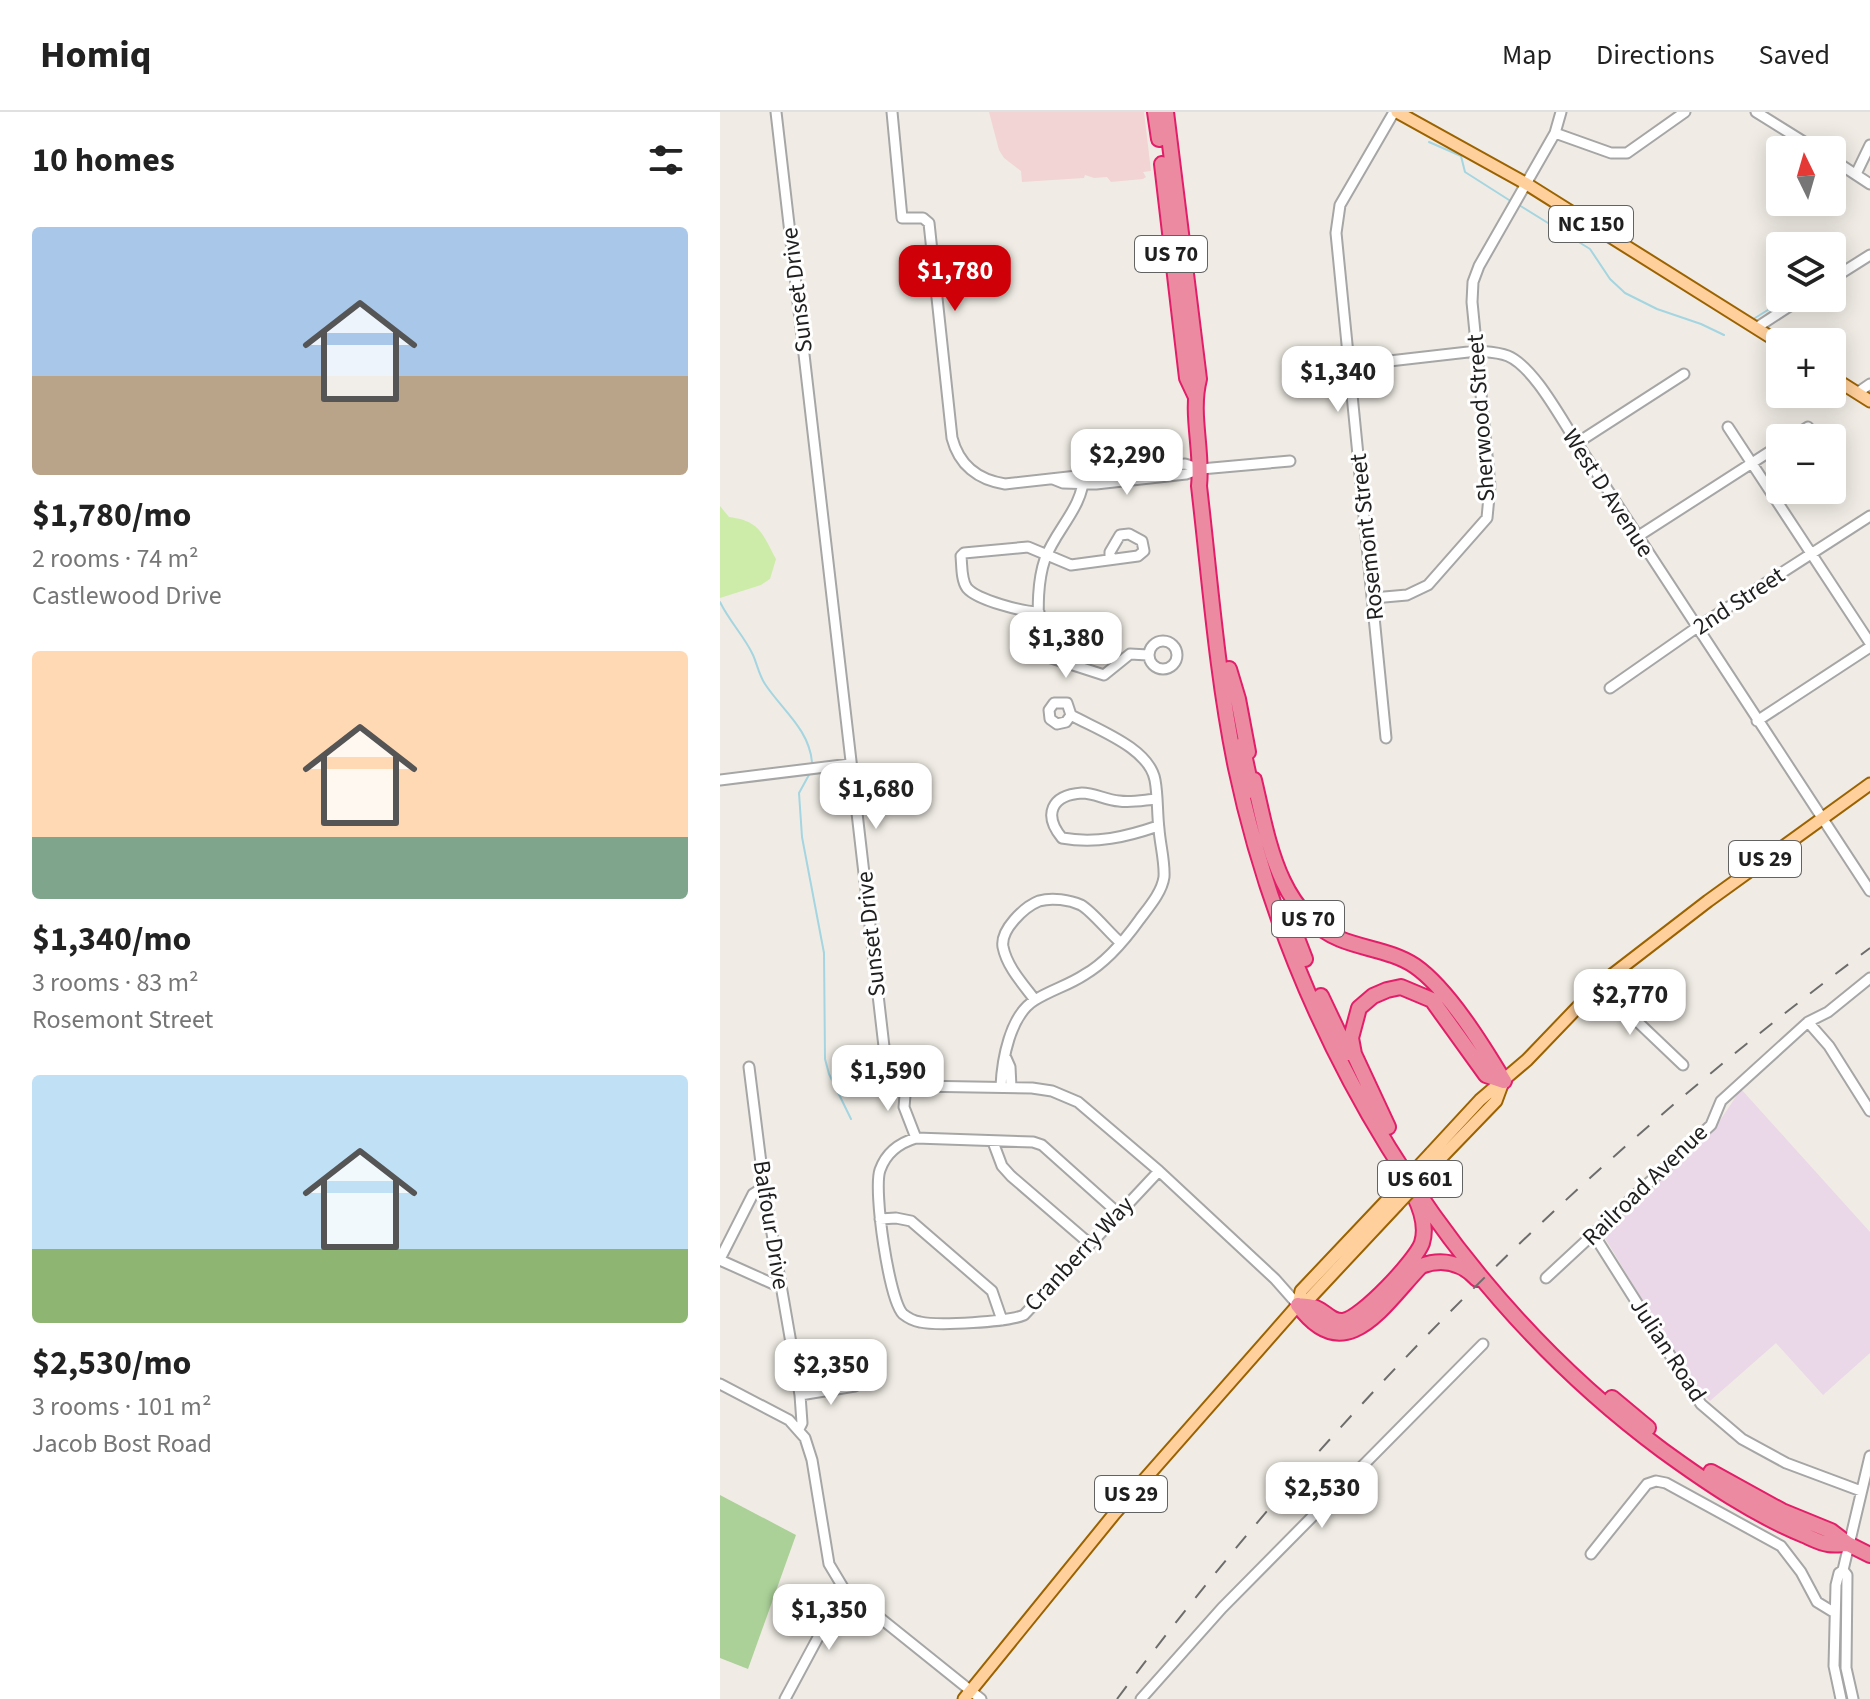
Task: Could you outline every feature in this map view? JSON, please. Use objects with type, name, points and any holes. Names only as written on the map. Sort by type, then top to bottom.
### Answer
[{"type":"highway","name":"US 70","points":[[1155,112],[1187,378],[1195,395]]},
{"type":"highway","name":"US 70","points":[[1166,112],[1199,379],[1195,395],[1201,469],[1199,486],[1226,708],[1248,818],[1286,939],[1326,1032],[1384,1129],[1390,1157],[1421,1212],[1424,1228],[1421,1244],[1412,1259],[1356,1317],[1344,1321],[1332,1320],[1317,1308],[1298,1305]]},
{"type":"highway","name":"US 70","points":[[1201,469],[1209,484],[1229,669],[1279,872],[1298,908],[1323,931],[1411,963],[1427,975],[1441,989],[1504,1081]]},
{"type":"highway","name":"US 601","points":[[1229,669],[1254,802],[1284,905],[1323,1000],[1384,1129],[1446,1230],[1518,1318],[1625,1422],[1679,1462],[1761,1515],[1828,1544],[1848,1544]]},
{"type":"highway","points":[[1384,1129],[1354,1054],[1351,1038],[1359,1008],[1373,996],[1387,990],[1401,987],[1432,1000],[1486,1075],[1504,1081]]},
{"type":"highway","name":"US 601","points":[[1384,1129],[1509,1295],[1603,1390],[1666,1441],[1712,1473],[1772,1506],[1831,1531],[1870,1555]]},
{"type":"highway","points":[[1298,1305],[1306,1317],[1324,1330],[1350,1332],[1364,1326],[1421,1266],[1448,1262],[1471,1273],[1553,1355]]},
{"type":"main road","name":"NC 150","points":[[1396,112],[1525,183],[1766,334]]},
{"type":"main road","points":[[1846,386],[1870,401]]},
{"type":"main road","name":"US 29","points":[[968,1694],[1115,1513],[1298,1305],[1309,1299],[1435,1156],[1496,1101],[1504,1081],[1599,985],[1870,784]]},
{"type":"street","name":"Sunset Drive","points":[[776,112],[885,1059],[892,1074],[906,1084]]},
{"type":"street","points":[[892,112],[902,218],[923,218],[929,223],[950,428],[957,454],[975,475],[1005,484],[1084,478],[1185,464],[1201,469],[1290,461]]},
{"type":"street","name":"Rosemont Street","points":[[1386,738],[1337,219],[1349,188],[1396,112]]},
{"type":"street","name":"Sherwood Street","points":[[1373,598],[1407,595],[1428,585],[1487,518],[1490,486],[1472,302],[1473,282],[1479,266],[1555,133],[1561,112]]},
{"type":"street","points":[[1555,133],[1611,153],[1627,153],[1685,112]]},
{"type":"street","points":[[1756,112],[1795,136]]},
{"type":"street","points":[[1856,174],[1870,145]]},
{"type":"street","points":[[1846,168],[1870,184]]},
{"type":"street","points":[[1846,270],[1870,255]]},
{"type":"street","points":[[1756,328],[1781,312]]},
{"type":"street","name":"West D Avenue","points":[[1293,372],[1477,351],[1496,352],[1519,362],[1577,443],[1870,891]]},
{"type":"street","points":[[1577,443],[1684,374]]},
{"type":"street","points":[[1857,393],[1870,384]]},
{"type":"street","points":[[1728,427],[1870,645],[1757,721]]},
{"type":"street","points":[[1637,537],[1766,454]]},
{"type":"street","points":[[1084,478],[1077,504],[1046,555],[1040,581],[1039,654],[1104,675],[1130,654],[1148,655]]},
{"type":"street","name":"2nd Street","points":[[1610,688],[1696,628],[1870,516]]},
{"type":"street","points":[[1039,612],[1014,609],[973,592],[964,583],[961,556],[964,553],[1028,547],[1071,565],[1110,559]]},
{"type":"street","points":[[1006,1087],[1010,1067],[1006,1058],[1009,1039],[1021,1013],[1035,1000],[1082,977],[1121,943],[1158,893],[1164,877],[1155,777],[1143,755],[1071,715]]},
{"type":"street","points":[[720,780],[850,764]]},
{"type":"street","points":[[1156,799],[1120,802],[1085,793],[1058,800],[1051,813],[1052,826],[1062,838],[1079,841],[1110,840],[1158,826]]},
{"type":"street","points":[[1035,1000],[1010,966],[1002,945],[1007,929],[1026,910],[1040,901],[1051,900],[1084,906],[1121,943]]},
{"type":"street","name":"Railroad Avenue","points":[[1546,1278],[1711,1125],[1721,1101],[1808,1022],[1828,1012],[1870,978]]},
{"type":"street","points":[[1599,985],[1683,1065]]},
{"type":"street","points":[[1808,1022],[1829,1046],[1870,1111]]},
{"type":"street","name":"Balfour Drive","points":[[749,1067],[764,1187],[800,1395],[802,1423],[799,1429]]},
{"type":"street","points":[[1118,1213],[1042,1145],[1033,1142],[916,1138],[904,1107],[906,1084],[1042,1089],[1078,1102],[1159,1171],[1275,1279],[1298,1305]]},
{"type":"street","name":"Cranberry Way","points":[[916,1138],[901,1144],[882,1165],[878,1181],[880,1219],[898,1308],[907,1317],[927,1323],[1002,1320],[1024,1315],[1159,1171]]},
{"type":"street","points":[[993,1142],[1002,1166],[1011,1176],[1090,1244]]},
{"type":"street","points":[[764,1187],[753,1194],[720,1259],[780,1287]]},
{"type":"street","points":[[880,1219],[911,1221],[992,1291],[1002,1320]]},
{"type":"street","name":"Julian Road","points":[[1594,1235],[1701,1404],[1742,1439],[1786,1463],[1861,1491]]},
{"type":"street","points":[[1141,1699],[1222,1608],[1483,1344]]},
{"type":"street","points":[[720,1384],[789,1420],[799,1429],[812,1460],[829,1564],[844,1589],[968,1694],[981,1699]]},
{"type":"street","points":[[800,1395],[855,1386]]},
{"type":"street","points":[[1841,1699],[1834,1666],[1836,1585],[1843,1570],[1870,1456]]},
{"type":"street","points":[[1591,1554],[1647,1484],[1656,1481],[1666,1483],[1781,1546],[1801,1572],[1817,1602],[1835,1613]]},
{"type":"street","points":[[1843,1570],[1847,1575],[1846,1668],[1853,1699]]},
{"type":"street","points":[[785,1699],[844,1589]]},
{"type":"shaded area","points":[[989,112],[1144,112],[1151,171],[1143,172],[1146,177],[1143,179],[1111,182],[1107,177],[1085,175],[1084,178],[1022,182],[1021,171],[999,150]]},
{"type":"shaded area","points":[[1741,1089],[1870,1232],[1870,1353],[1823,1395],[1776,1343],[1710,1401],[1682,1367],[1602,1233],[1717,1125]]},
{"type":"green space","points":[[720,506],[729,517],[754,525],[776,559],[770,579],[761,585],[720,598]]},
{"type":"green space","points":[[720,1495],[796,1535],[748,1669],[720,1658]]},
{"type":"waterway","points":[[1429,142],[1461,156],[1465,172],[1509,200]]},
{"type":"waterway","points":[[1519,205],[1590,249],[1610,279],[1625,293],[1724,335]]},
{"type":"waterway","points":[[1755,318],[1766,311]]},
{"type":"waterway","points":[[720,602],[750,648],[765,684],[806,740],[812,762]]},
{"type":"waterway","points":[[810,773],[799,793],[802,837],[824,953],[825,1059],[851,1119]]},
{"type":"railway","points":[[1117,1699],[1200,1592],[1286,1489],[1374,1391],[1466,1296],[1561,1204],[1660,1116],[1870,948]]}]
